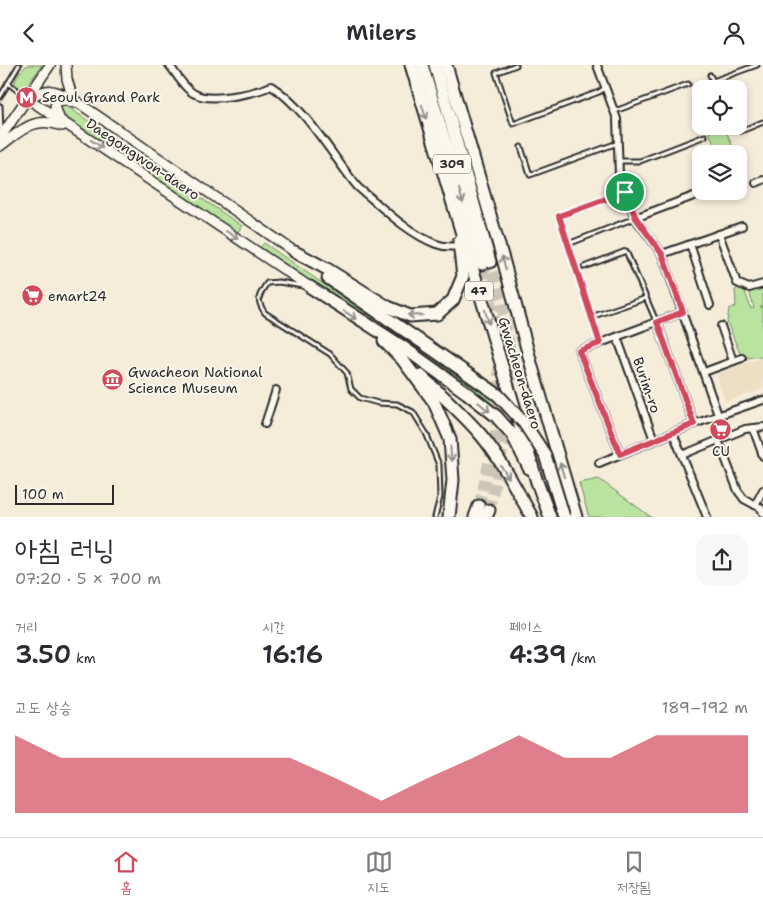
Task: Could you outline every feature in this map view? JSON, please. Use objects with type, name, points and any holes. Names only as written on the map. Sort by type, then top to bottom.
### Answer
[{"type":"highway","name":"Gwacheon-daero","points":[[411,65],[537,482],[550,517]]},
{"type":"highway","name":"309","points":[[422,65],[486,263],[436,65]]},
{"type":"highway","name":"Gwacheon-daero","points":[[446,65],[576,517]]},
{"type":"highway","points":[[296,252],[388,307],[410,316],[437,314],[453,300],[464,276],[459,246],[460,228]]},
{"type":"highway","points":[[296,252],[304,263],[442,355],[498,395],[524,423],[545,455],[564,517]]},
{"type":"highway","points":[[310,287],[400,345],[496,416],[512,434],[519,451],[537,482]]},
{"type":"highway","points":[[370,327],[452,404],[482,436],[532,517]]},
{"type":"highway","points":[[402,359],[434,401],[450,439],[453,480],[449,517]]},
{"type":"street","points":[[0,140],[50,65]]},
{"type":"street","points":[[66,65],[67,79],[73,99]]},
{"type":"street","points":[[169,65],[194,95],[207,97],[238,96],[271,86],[281,92],[312,125],[357,186],[404,225],[438,245],[459,246]]},
{"type":"street","points":[[597,65],[616,111],[619,175],[636,218],[662,254],[718,415]]},
{"type":"street","name":"Daegongwon-daero","points":[[27,98],[46,90],[59,92],[73,99],[296,252]]},
{"type":"street","name":"Daegongwon-daero","points":[[27,98],[310,287]]},
{"type":"street","points":[[60,121],[55,106],[57,101],[66,101],[84,106]]},
{"type":"street","points":[[0,140],[40,121],[58,124],[80,133]]},
{"type":"street","points":[[636,218],[692,197]]},
{"type":"street","points":[[662,254],[742,226]]},
{"type":"street","points":[[719,234],[737,283],[749,288],[763,284]]},
{"type":"street","points":[[690,244],[710,305]]},
{"type":"street","points":[[620,454],[579,351],[683,312]]},
{"type":"street","points":[[657,322],[694,424]]},
{"type":"street","points":[[720,326],[733,361]]},
{"type":"street","name":"Burim-ro","points":[[617,337],[654,441]]},
{"type":"street","points":[[704,372],[742,358]]},
{"type":"street","points":[[265,424],[276,391]]},
{"type":"street","points":[[599,463],[694,424],[763,400]]},
{"type":"street","points":[[682,455],[745,429],[763,427]]},
{"type":"street","points":[[753,428],[763,456]]},
{"type":"street","points":[[673,433],[706,517]]},
{"type":"street","points":[[718,440],[738,491],[744,499],[761,508],[763,513]]},
{"type":"street","points":[[755,505],[763,490]]},
{"type":"lane","points":[[0,97],[19,65]]},
{"type":"lane","points":[[516,65],[496,73],[513,124],[599,92],[605,88]]},
{"type":"lane","points":[[710,75],[713,81],[756,65]]},
{"type":"lane","points":[[8,83],[27,98]]},
{"type":"lane","points":[[616,111],[688,84]]},
{"type":"lane","points":[[0,106],[0,140]]},
{"type":"lane","points":[[747,129],[763,122]]},
{"type":"lane","points":[[618,161],[640,161],[705,136]]},
{"type":"lane","points":[[521,147],[530,175],[618,144]]},
{"type":"lane","points":[[600,343],[559,216],[625,192]]},
{"type":"lane","points":[[568,245],[636,218]]},
{"type":"lane","points":[[584,267],[626,251],[657,322]]},
{"type":"lane","points":[[310,287],[280,281],[267,283],[259,294],[259,305],[265,313],[330,354],[347,373],[351,389],[360,398],[378,403],[397,404],[413,412],[426,433],[439,465],[440,497],[435,517]]},
{"type":"lane","points":[[591,317],[646,298]]},
{"type":"shaded area","points":[[763,358],[763,389],[725,402],[716,372]]},
{"type":"green space","points":[[27,65],[42,65],[24,90],[15,85],[15,82],[18,74]]},
{"type":"green space","points":[[63,106],[68,107],[242,226],[237,233],[61,114],[60,109]]},
{"type":"green space","points":[[710,135],[728,135],[732,145],[714,145]]},
{"type":"green space","points":[[264,243],[505,409],[501,416],[378,328],[260,248]]},
{"type":"green space","points":[[743,286],[751,309],[754,308],[749,291],[763,287],[763,306],[760,307],[763,307],[763,357],[742,358],[727,322],[729,309],[736,306],[735,290]]},
{"type":"green space","points":[[599,479],[651,517],[589,517],[579,483]]},
{"type":"tunnel","points":[[489,510],[507,428],[511,386],[508,334],[490,262]]},
{"type":"tunnel","points":[[479,506],[496,431],[500,343],[482,264]]},
{"type":"place","name":"Seoul Grand Park","points":[[26,97]]},
{"type":"place","name":"emart24","points":[[32,296]]},
{"type":"place","name":"Gwacheon National Science Museum","points":[[112,380]]},
{"type":"place","name":"CU","points":[[721,429]]},
{"type":"route","points":[[625,192],[636,218],[662,254],[683,312],[657,322],[694,424],[620,454],[579,351],[600,343],[559,216],[625,192]]}]
